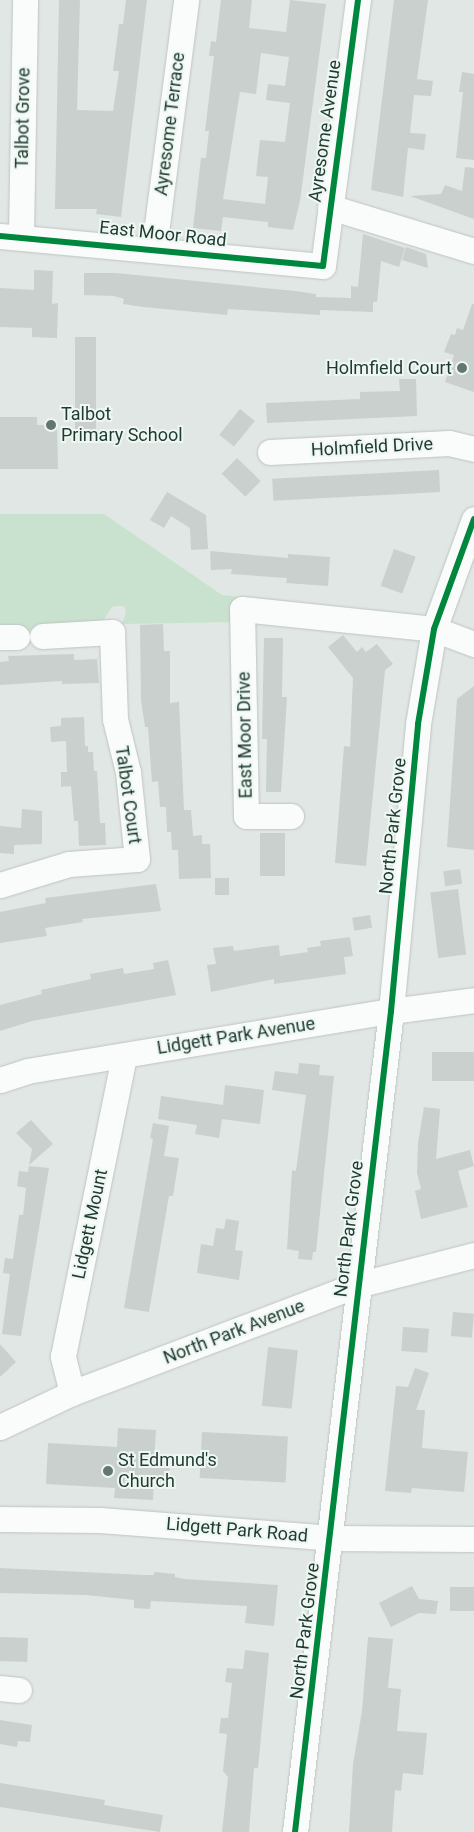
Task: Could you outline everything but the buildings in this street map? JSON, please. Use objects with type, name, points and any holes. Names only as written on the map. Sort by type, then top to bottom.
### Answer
[{"type":"street","name":"Talbot Grove","points":[[11,235],[25,0]]},
{"type":"street","name":"Ayresome Terrace","points":[[154,248],[186,0]]},
{"type":"street","name":"Ayresome Avenue","points":[[323,266],[358,0]]},
{"type":"street","points":[[330,207],[474,251]]},
{"type":"street","name":"East Moor Road","points":[[11,235],[323,266]]},
{"type":"street","name":"Holmfield Drive","points":[[270,452],[449,443],[474,449]]},
{"type":"street","name":"North Park Grove","points":[[295,1832],[332,1538],[357,1285],[391,1011],[418,724],[434,629],[474,519]]},
{"type":"street","name":"East Moor Drive","points":[[291,816],[246,816],[242,609],[434,629]]},
{"type":"street","points":[[434,629],[474,644]]},
{"type":"street","name":"Talbot Court","points":[[0,885],[69,864],[137,859],[128,772],[115,719],[112,632],[42,636]]},
{"type":"street","name":"Lidgett Park Avenue","points":[[0,1080],[27,1071],[391,1011],[474,1000]]},
{"type":"street","name":"Lidgett Mount","points":[[72,1393],[63,1356],[124,1055]]},
{"type":"street","name":"North Park Avenue","points":[[0,1427],[72,1393],[357,1285],[474,1255]]},
{"type":"street","name":"Lidgett Park Road","points":[[0,1519],[108,1520],[332,1538],[474,1539]]},
{"type":"green space","points":[[0,514],[104,514],[222,595],[239,597],[236,622],[122,624],[126,613],[124,606],[118,606],[112,607],[99,627],[0,632]]},
{"type":"cycle path","points":[[0,236],[323,266],[358,0]]},
{"type":"cycle path","points":[[295,1832],[391,1011],[418,724],[434,629],[474,519]]},
{"type":"place","name":"Holmfield Court","points":[[462,368]]},
{"type":"place","name":"Talbot Primary School","points":[[51,425]]},
{"type":"place","name":"St Edmund's Church","points":[[108,1471]]}]
